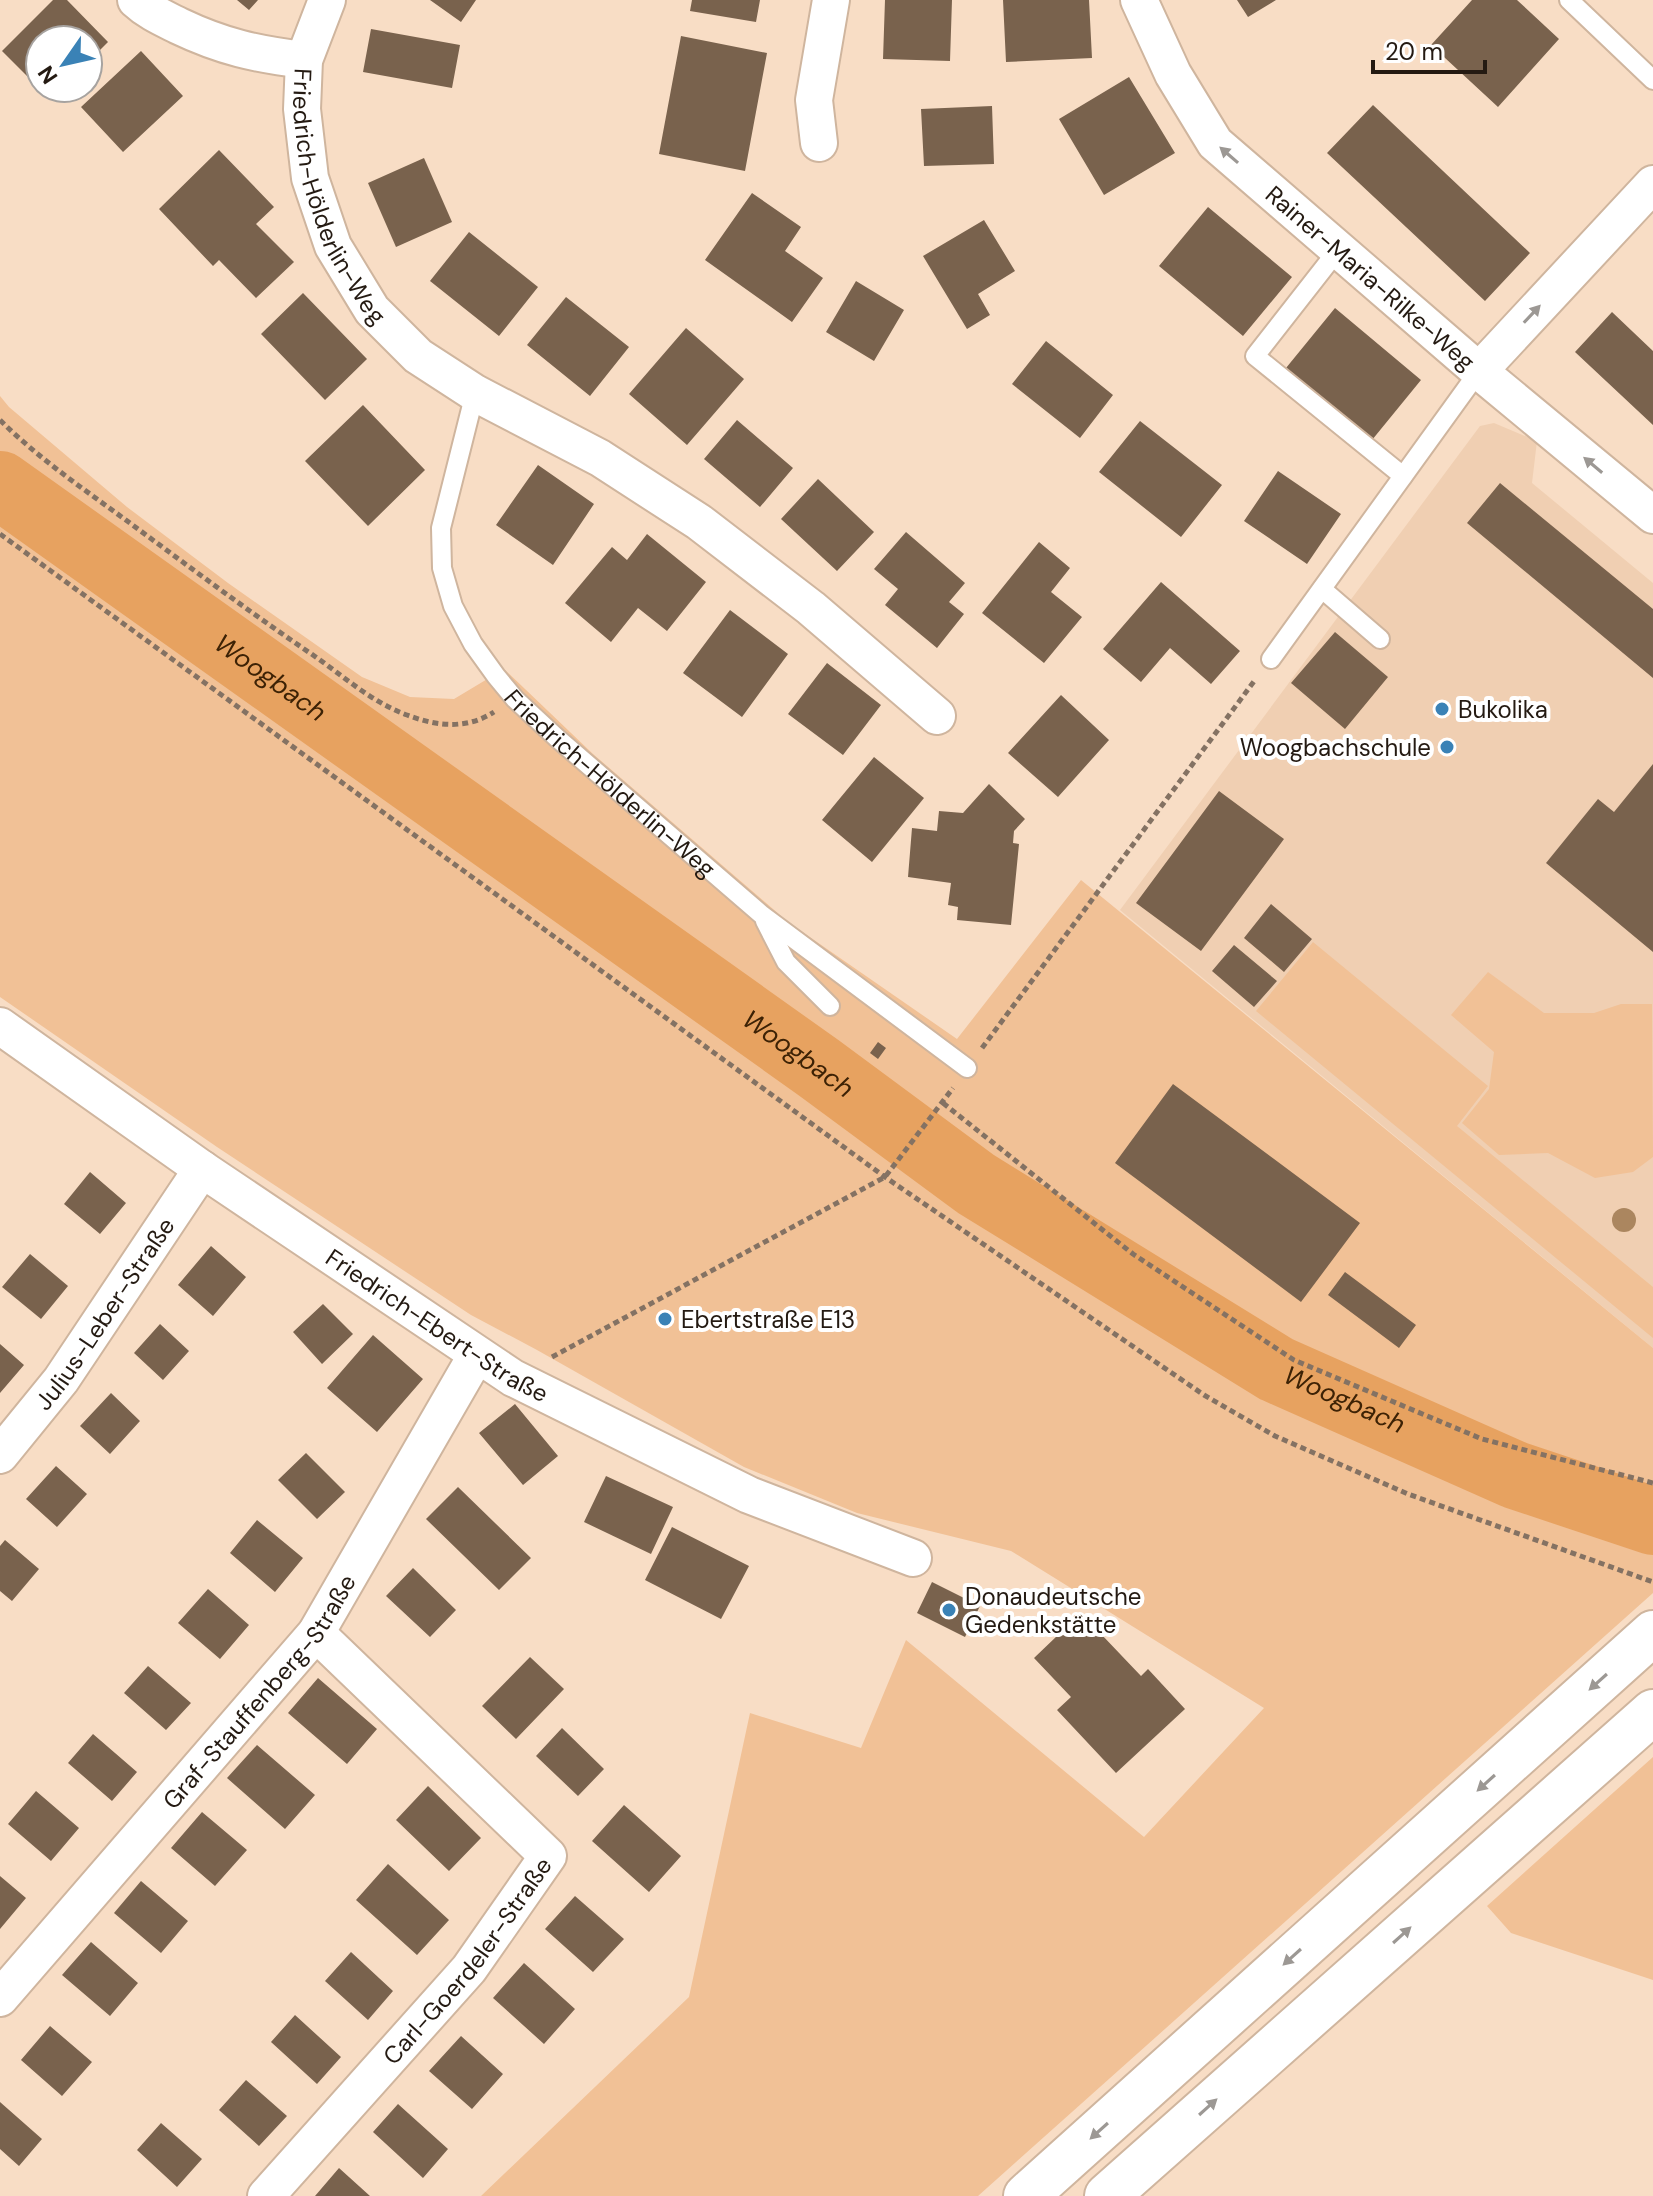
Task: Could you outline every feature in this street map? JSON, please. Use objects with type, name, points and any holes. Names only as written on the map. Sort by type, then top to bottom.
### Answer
[{"type":"highway","points":[[1026,2196],[1653,1633]]},
{"type":"highway","points":[[1107,2196],[1653,1712]]},
{"type":"street","points":[[136,0],[148,10],[207,39],[255,53],[304,60]]},
{"type":"street","name":"Friedrich-Hölderlin-Weg","points":[[327,0],[304,60],[302,109],[310,178],[333,246],[372,310],[418,356],[475,393],[600,458],[699,522],[811,608],[937,716]]},
{"type":"street","points":[[819,143],[814,100],[831,0]]},
{"type":"street","name":"Rainer-Maria-Rilke-Weg","points":[[1139,0],[1173,74],[1215,143],[1479,371],[1653,515]]},
{"type":"street","points":[[1479,371],[1653,184]]},
{"type":"street","name":"Friedrich-Ebert-Straße","points":[[0,1026],[202,1169],[513,1378],[749,1495],[913,1558]]},
{"type":"street","name":"Julius-Leber-Straße","points":[[0,1455],[61,1380],[202,1169]]},
{"type":"street","name":"Graf-Stauffenberg-Straße","points":[[0,1998],[316,1633],[476,1356]]},
{"type":"street","name":"Carl-Goerdeler-Straße","points":[[266,2196],[469,1969],[548,1856],[316,1633]]},
{"type":"lane","points":[[1569,0],[1653,80]]},
{"type":"lane","points":[[1338,250],[1255,356],[1403,476]]},
{"type":"lane","points":[[1271,659],[1479,371]]},
{"type":"lane","name":"Friedrich-Hölderlin-Weg","points":[[475,393],[441,528],[442,568],[453,606],[473,644],[515,699],[762,915],[967,1068]]},
{"type":"lane","points":[[1322,589],[1380,639]]},
{"type":"lane","points":[[762,915],[786,962],[830,1006]]},
{"type":"path","points":[[0,420],[56,468],[210,584],[365,692],[404,714],[451,726],[489,715],[515,699]]},
{"type":"path","points":[[0,534],[885,1177],[1204,1395],[1275,1436],[1408,1494],[1653,1582]]},
{"type":"path","points":[[513,1378],[885,1177],[1271,659]]},
{"type":"path","points":[[943,1103],[1133,1254],[1294,1360],[1482,1439],[1653,1483]]},
{"type":"shaded area","points":[[0,396],[127,507],[362,677],[410,697],[454,699],[504,669],[593,754],[788,922],[957,1039],[1081,880],[1653,1348],[1653,1593],[978,2196],[481,2196],[689,1997],[750,1713],[861,1748],[906,1640],[1144,1837],[1264,1708],[1011,1551],[857,1513],[744,1467],[471,1315],[217,1147],[0,997]]},
{"type":"shaded area","name":"Woogbachschule","points":[[1494,423],[1537,441],[1532,483],[1653,583],[1653,1348],[1120,910],[1480,426]]},
{"type":"shaded area","points":[[1313,942],[1488,1086],[1457,1126],[1653,1287],[1653,1338],[1256,1011]]},
{"type":"shaded area","points":[[1488,972],[1544,1013],[1594,1013],[1621,1004],[1652,1004],[1653,1157],[1633,1172],[1595,1178],[1548,1153],[1499,1155],[1462,1123],[1489,1089],[1494,1052],[1451,1015]]},
{"type":"shaded area","points":[[1653,1757],[1653,1980],[1511,1933],[1487,1906]]},
{"type":"building","points":[[53,0],[67,0],[90,24],[29,24]]},
{"type":"building","points":[[237,0],[258,0],[249,10]]},
{"type":"building","points":[[430,0],[476,0],[461,22]]},
{"type":"building","points":[[692,0],[760,0],[756,22],[690,11]]},
{"type":"building","points":[[885,0],[952,0],[950,61],[883,59]]},
{"type":"building","points":[[1003,0],[1089,0],[1092,58],[1006,62]]},
{"type":"building","points":[[1237,0],[1276,0],[1248,17]]},
{"type":"building","points":[[1472,0],[1517,0],[1559,39],[1498,107],[1431,45]]},
{"type":"building","points":[[24,29],[24,73],[2,51]]},
{"type":"building","points":[[371,29],[460,45],[452,88],[363,72]]},
{"type":"building","points":[[681,36],[767,53],[745,171],[659,154]]},
{"type":"building","points":[[141,51],[183,96],[123,152],[81,107],[84,104],[104,104],[104,86]]},
{"type":"building","points":[[1129,77],[1175,153],[1104,195],[1059,119]]},
{"type":"building","points":[[1373,105],[1530,253],[1485,301],[1327,153]]},
{"type":"building","points":[[992,106],[994,164],[924,166],[921,109]]},
{"type":"building","points":[[219,150],[274,207],[256,224],[294,262],[256,298],[219,260],[213,266],[159,209]]},
{"type":"building","points":[[424,158],[452,222],[396,247],[368,183]]},
{"type":"building","points":[[752,193],[801,227],[785,251],[823,278],[792,322],[705,260]]},
{"type":"building","points":[[1208,207],[1292,277],[1243,336],[1159,266]]},
{"type":"building","points":[[984,220],[1015,271],[978,294],[990,315],[967,329],[923,256]]},
{"type":"building","points":[[469,232],[538,287],[499,336],[430,281]]},
{"type":"building","points":[[856,281],[904,310],[874,361],[826,332]]},
{"type":"building","points":[[303,293],[367,359],[325,400],[261,334]]},
{"type":"building","points":[[566,297],[629,347],[590,396],[527,345]]},
{"type":"building","points":[[1335,308],[1421,380],[1372,440],[1286,368]]},
{"type":"building","points":[[1612,312],[1653,351],[1653,425],[1575,352]]},
{"type":"building","points":[[686,328],[744,379],[687,445],[629,394]]},
{"type":"building","points":[[1046,341],[1113,395],[1080,438],[1012,384]]},
{"type":"building","points":[[363,405],[425,470],[368,526],[305,461]]},
{"type":"building","points":[[737,420],[793,468],[760,507],[704,459]]},
{"type":"building","points":[[1140,421],[1222,485],[1181,537],[1099,472]]},
{"type":"building","points":[[538,465],[594,504],[553,565],[496,525]]},
{"type":"building","points":[[1278,471],[1341,514],[1307,564],[1244,521]]},
{"type":"building","points":[[818,479],[874,532],[837,571],[781,519]]},
{"type":"building","points":[[1500,483],[1653,609],[1653,678],[1467,523]]},
{"type":"building","points":[[906,532],[965,583],[949,602],[964,614],[937,648],[885,605],[898,589],[874,569]]},
{"type":"building","points":[[647,534],[706,582],[667,631],[638,608],[611,642],[565,603],[612,547],[627,560]]},
{"type":"building","points":[[1039,542],[1070,568],[1051,592],[1082,617],[1044,663],[982,613]]},
{"type":"building","points":[[1161,582],[1240,651],[1211,684],[1170,648],[1141,682],[1103,649]]},
{"type":"building","points":[[730,610],[788,654],[742,717],[683,673]]},
{"type":"building","points":[[1335,632],[1388,677],[1345,729],[1291,683]]},
{"type":"building","points":[[827,663],[881,705],[843,755],[788,714]]},
{"type":"building","points":[[1061,695],[1109,740],[1058,797],[1008,753]]},
{"type":"building","points":[[874,757],[924,798],[872,862],[822,820]]},
{"type":"building","points":[[1653,764],[1653,952],[1546,863],[1598,799],[1614,812]]},
{"type":"building","points":[[989,784],[1025,819],[1014,831],[1013,843],[1019,844],[1011,925],[957,920],[958,907],[948,905],[951,883],[908,877],[912,828],[937,831],[939,811],[963,813]]},
{"type":"building","points":[[1219,791],[1284,839],[1201,951],[1136,903]]},
{"type":"building","points":[[1271,904],[1312,939],[1284,972],[1244,938]]},
{"type":"building","points":[[1234,945],[1277,981],[1254,1007],[1212,971]]},
{"type":"building","points":[[878,1042],[886,1048],[878,1059],[870,1053]]},
{"type":"building","points":[[1173,1084],[1360,1223],[1301,1302],[1115,1163]]},
{"type":"building","points":[[90,1172],[126,1203],[100,1234],[64,1204]]},
{"type":"building","points":[[211,1246],[246,1277],[213,1316],[178,1285]]},
{"type":"building","points":[[30,1254],[68,1286],[41,1319],[2,1287]]},
{"type":"building","points":[[1345,1272],[1416,1325],[1399,1348],[1328,1295]]},
{"type":"building","points":[[323,1304],[353,1334],[322,1364],[293,1332]]},
{"type":"building","name":"Ebertstraße E13","points":[[667,1312],[672,1319],[662,1327],[657,1320]]},
{"type":"building","points":[[160,1324],[189,1351],[163,1380],[134,1353]]},
{"type":"building","points":[[373,1335],[423,1379],[377,1432],[327,1388]]},
{"type":"building","points":[[0,1344],[24,1365],[0,1393]]},
{"type":"building","points":[[111,1393],[140,1421],[110,1454],[80,1426]]},
{"type":"building","points":[[515,1404],[558,1456],[523,1485],[479,1433]]},
{"type":"building","points":[[306,1453],[345,1492],[317,1519],[278,1480]]},
{"type":"building","points":[[56,1466],[87,1494],[57,1527],[26,1499]]},
{"type":"building","points":[[606,1476],[673,1507],[651,1554],[584,1522]]},
{"type":"building","points":[[458,1487],[531,1558],[499,1590],[426,1519]]},
{"type":"building","points":[[257,1520],[303,1558],[275,1592],[230,1553]]},
{"type":"building","points":[[672,1527],[749,1566],[721,1619],[645,1580]]},
{"type":"building","points":[[5,1540],[39,1569],[12,1601],[0,1591],[0,1546]]},
{"type":"building","points":[[413,1568],[456,1610],[430,1637],[386,1596]]},
{"type":"building","name":"Donaudeutsche Gedenkstätte","points":[[932,1582],[980,1606],[965,1637],[917,1613]]},
{"type":"building","points":[[208,1589],[249,1625],[220,1659],[178,1623]]},
{"type":"building","points":[[1081,1613],[1141,1676],[1148,1669],[1185,1709],[1116,1773],[1057,1710],[1071,1697],[1034,1658]]},
{"type":"building","points":[[530,1657],[564,1689],[516,1739],[482,1706]]},
{"type":"building","points":[[148,1666],[191,1703],[166,1730],[124,1693]]},
{"type":"building","points":[[318,1678],[377,1729],[347,1764],[288,1713]]},
{"type":"building","points":[[562,1728],[604,1769],[578,1796],[536,1756]]},
{"type":"building","points":[[93,1734],[137,1772],[112,1801],[68,1763]]},
{"type":"building","points":[[257,1745],[315,1795],[285,1829],[227,1778]]},
{"type":"building","points":[[428,1786],[481,1838],[449,1871],[396,1820]]},
{"type":"building","points":[[36,1791],[79,1828],[51,1861],[8,1824]]},
{"type":"building","points":[[624,1805],[681,1856],[649,1892],[592,1841]]},
{"type":"building","points":[[202,1812],[247,1850],[215,1886],[171,1848]]},
{"type":"building","points":[[388,1864],[449,1920],[417,1955],[356,1900]]},
{"type":"building","points":[[0,1876],[26,1898],[0,1929]]},
{"type":"building","points":[[141,1881],[188,1921],[161,1953],[114,1913]]},
{"type":"building","points":[[575,1896],[624,1939],[593,1972],[545,1929]]},
{"type":"building","points":[[91,1942],[138,1983],[110,2016],[62,1975]]},
{"type":"building","points":[[351,1952],[393,1991],[368,2020],[325,1981]]},
{"type":"building","points":[[524,1963],[575,2009],[544,2044],[493,1998]]},
{"type":"building","points":[[295,2015],[341,2057],[317,2084],[271,2042]]},
{"type":"building","points":[[50,2026],[92,2062],[62,2096],[21,2060]]},
{"type":"building","points":[[461,2036],[503,2074],[472,2109],[429,2071]]},
{"type":"building","points":[[246,2080],[287,2116],[259,2146],[219,2110]]},
{"type":"building","points":[[0,2102],[42,2139],[19,2166],[0,2149]]},
{"type":"building","points":[[398,2104],[448,2149],[423,2178],[373,2132]]},
{"type":"building","points":[[161,2123],[202,2159],[177,2187],[137,2150]]},
{"type":"building","points":[[339,2168],[370,2196],[315,2196]]},
{"type":"waterway","name":"Woogbach","points":[[0,485],[819,1068],[976,1184],[1276,1369],[1515,1475],[1653,1521]]},
{"type":"waterway","points":[[819,1068],[847,1059]]},
{"type":"place","name":"Bukolika","points":[[1442,709]]},
{"type":"place","name":"Woogbachschule","points":[[1447,747]]},
{"type":"place","name":"Ebertstraße E13","points":[[665,1319]]},
{"type":"place","name":"Donaudeutsche Gedenkstätte","points":[[949,1610]]}]
